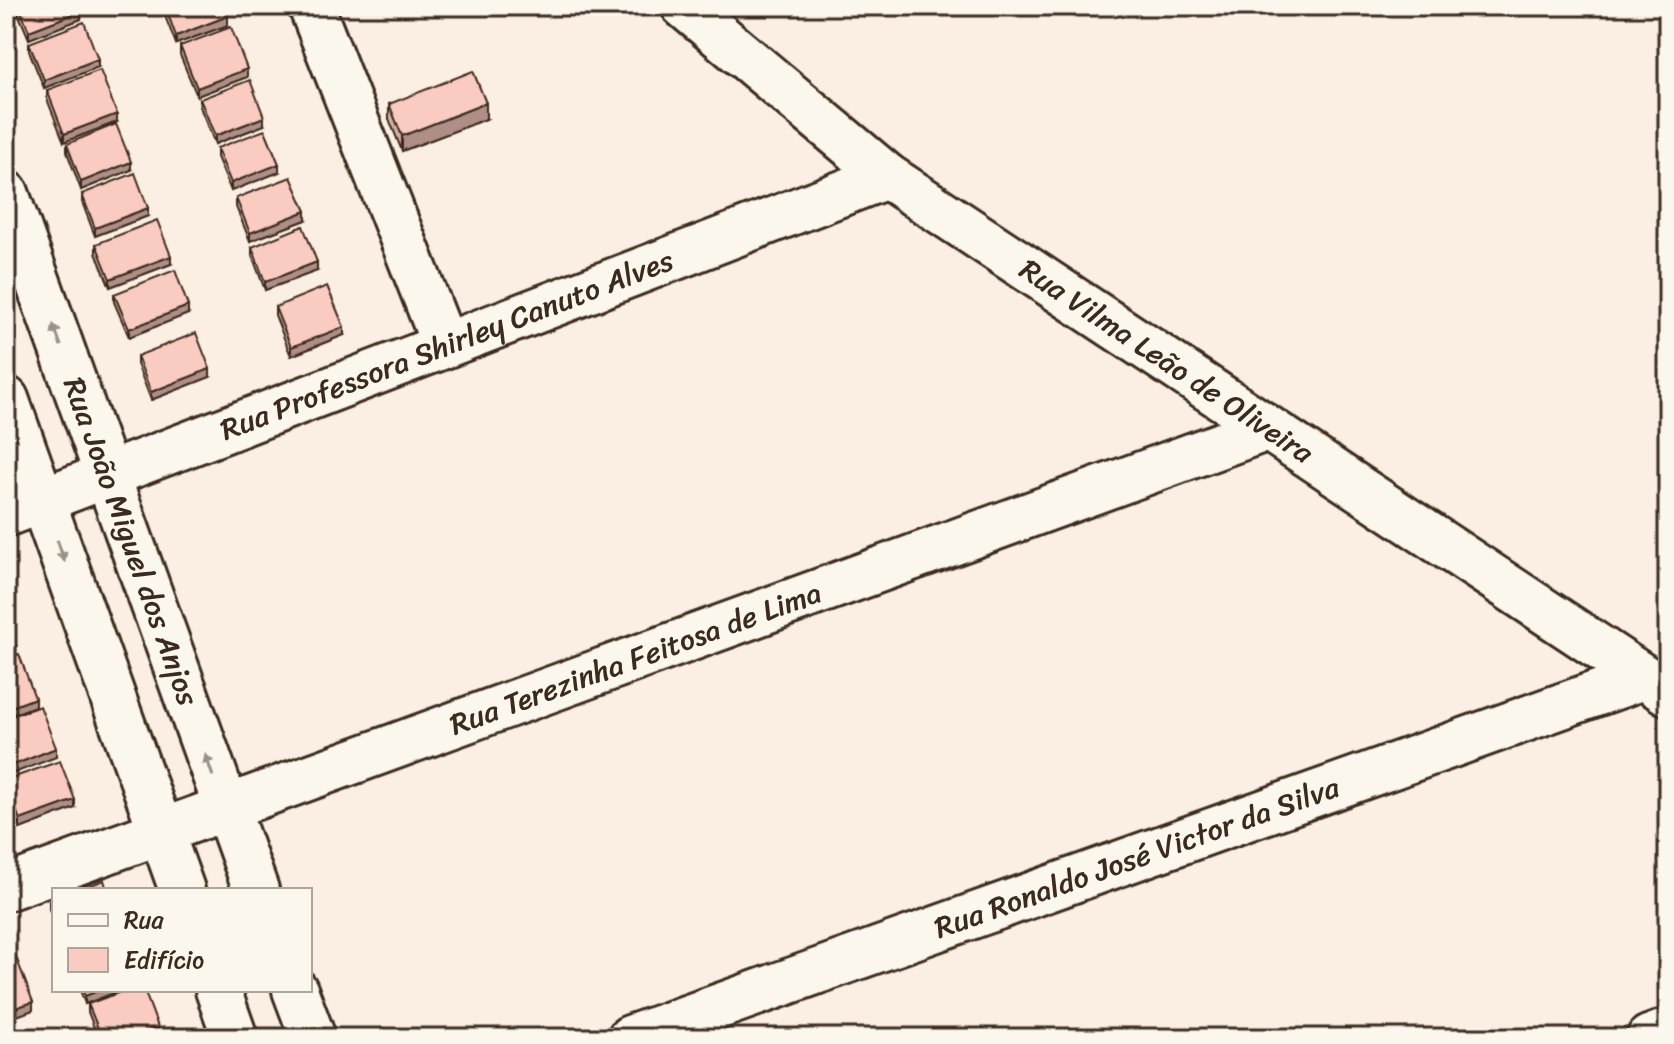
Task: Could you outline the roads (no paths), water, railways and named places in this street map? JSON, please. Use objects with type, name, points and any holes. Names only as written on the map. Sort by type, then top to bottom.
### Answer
[{"type":"street","points":[[311,6],[444,344]]},
{"type":"street","name":"Rua Vilma Leão de Oliveira","points":[[684,6],[887,176],[1656,685]]},
{"type":"street","name":"Rua Professora Shirley Canuto Alves","points":[[25,507],[887,176]]},
{"type":"street","name":"Rua João Miguel dos Anjos","points":[[6,193],[255,888]]},
{"type":"street","points":[[6,399],[25,507],[181,888]]},
{"type":"street","name":"Rua Terezinha Feitosa de Lima","points":[[6,888],[1265,429]]},
{"type":"street","name":"Rua Ronaldo José Victor da Silva","points":[[630,1038],[1656,685]]},
{"type":"street","points":[[219,992],[235,1038]]},
{"type":"street","points":[[296,992],[313,1038]]},
{"type":"street","points":[[1649,1038],[1668,1031]]}]
